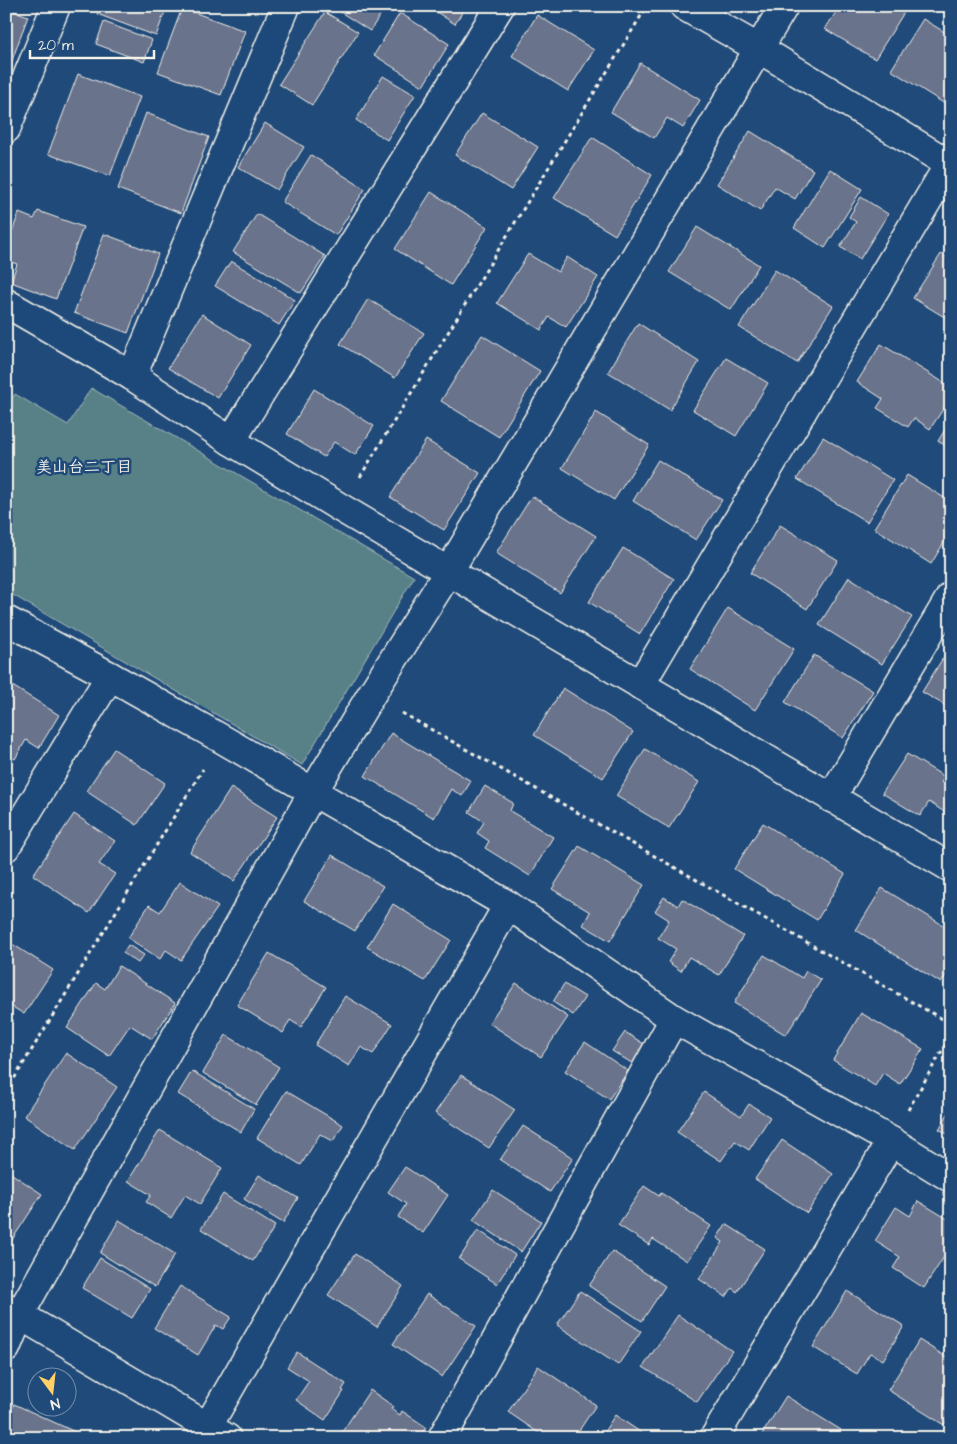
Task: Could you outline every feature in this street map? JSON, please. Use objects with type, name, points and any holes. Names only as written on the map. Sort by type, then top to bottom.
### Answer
[{"type":"street","points":[[6,129],[56,6]]},
{"type":"street","points":[[132,376],[286,6]]},
{"type":"street","points":[[231,441],[500,6]]},
{"type":"street","points":[[640,685],[950,164],[758,48],[684,6]]},
{"type":"street","points":[[6,1348],[13,1311],[371,695],[449,571],[784,6]]},
{"type":"street","points":[[6,303],[132,376],[231,441],[341,508],[951,868]]},
{"type":"street","points":[[831,798],[951,596]]},
{"type":"street","points":[[6,620],[222,739],[508,905],[674,1019],[891,1141],[951,1178]]},
{"type":"street","points":[[6,847],[110,676]]},
{"type":"street","points":[[13,1311],[213,1434],[508,905]]},
{"type":"street","points":[[442,1438],[674,1019]]},
{"type":"street","points":[[714,1438],[891,1141]]},
{"type":"path","points":[[341,508],[647,6]]},
{"type":"path","points":[[371,695],[951,1024]]},
{"type":"path","points":[[6,1092],[222,739]]},
{"type":"path","points":[[891,1141],[951,1035]]},
{"type":"green space","points":[[91,388],[414,577],[302,765],[6,591],[6,409],[15,394],[68,425]]},
{"type":"building","points":[[100,6],[167,6],[156,36],[97,14]]},
{"type":"building","points":[[331,6],[386,6],[370,31]]},
{"type":"building","points":[[427,6],[466,6],[455,24]]},
{"type":"building","points":[[840,6],[908,6],[875,59],[825,29]]},
{"type":"building","points":[[6,8],[28,16],[10,66],[6,64]]},
{"type":"building","points":[[182,8],[245,31],[221,95],[158,72]]},
{"type":"building","points":[[325,12],[358,32],[312,105],[279,84]]},
{"type":"building","points":[[400,13],[449,44],[423,86],[374,55]]},
{"type":"building","points":[[537,15],[594,50],[568,91],[512,56]]},
{"type":"building","points":[[923,19],[951,36],[951,94],[945,104],[891,70]]},
{"type":"building","points":[[104,22],[152,40],[144,62],[96,44]]},
{"type":"building","points":[[640,63],[700,100],[683,128],[667,118],[654,138],[611,112]]},
{"type":"building","points":[[6,74],[10,76],[6,86]]},
{"type":"building","points":[[78,74],[140,97],[110,176],[48,154]]},
{"type":"building","points":[[383,76],[415,95],[387,140],[356,120]]},
{"type":"building","points":[[146,113],[209,137],[181,213],[118,189]]},
{"type":"building","points":[[482,113],[538,147],[511,190],[455,155]]},
{"type":"building","points":[[265,123],[304,147],[277,190],[238,167]]},
{"type":"building","points":[[750,131],[813,170],[795,199],[775,187],[760,211],[717,184]]},
{"type":"building","points":[[592,137],[652,175],[615,235],[554,198]]},
{"type":"building","points":[[311,155],[365,189],[336,235],[282,202]]},
{"type":"building","points":[[830,169],[862,189],[825,248],[794,228]]},
{"type":"building","points":[[431,192],[487,227],[451,285],[395,249]]},
{"type":"building","points":[[861,197],[888,214],[860,259],[840,247],[856,222],[849,217]]},
{"type":"building","points":[[38,211],[83,227],[56,299],[11,282],[17,264],[6,260],[6,248],[19,213],[34,219]]},
{"type":"building","points":[[257,214],[325,256],[301,293],[233,252]]},
{"type":"building","points":[[697,227],[759,265],[731,310],[669,272]]},
{"type":"building","points":[[104,234],[158,254],[128,333],[74,313]]},
{"type":"building","points":[[528,254],[558,272],[567,257],[598,277],[566,327],[549,317],[541,330],[497,303]]},
{"type":"building","points":[[941,254],[951,260],[951,321],[913,298]]},
{"type":"building","points":[[231,261],[295,300],[279,325],[215,286]]},
{"type":"building","points":[[775,270],[833,306],[797,363],[739,327]]},
{"type":"building","points":[[368,299],[424,333],[395,378],[340,344]]},
{"type":"building","points":[[202,314],[251,345],[218,398],[168,368]]},
{"type":"building","points":[[638,323],[699,362],[670,410],[608,372]]},
{"type":"building","points":[[482,335],[540,371],[499,437],[441,401]]},
{"type":"building","points":[[881,344],[951,387],[951,397],[930,429],[914,418],[908,427],[877,408],[883,399],[857,382]]},
{"type":"building","points":[[726,358],[768,383],[736,436],[693,410]]},
{"type":"building","points":[[314,389],[374,426],[355,455],[334,442],[324,457],[287,434]]},
{"type":"building","points":[[596,412],[649,445],[614,500],[562,468]]},
{"type":"building","points":[[951,420],[951,449],[938,441]]},
{"type":"building","points":[[823,437],[893,480],[867,522],[797,479]]},
{"type":"building","points":[[426,440],[480,473],[444,530],[390,497]]},
{"type":"building","points":[[658,460],[722,500],[696,540],[633,501]]},
{"type":"building","points":[[907,475],[951,502],[951,531],[931,564],[874,528]]},
{"type":"building","points":[[532,496],[596,536],[560,593],[496,553]]},
{"type":"building","points":[[780,525],[838,560],[807,609],[750,573]]},
{"type":"building","points":[[623,548],[674,579],[640,634],[589,602]]},
{"type":"building","points":[[849,577],[912,617],[882,664],[819,625]]},
{"type":"building","points":[[728,608],[794,649],[755,710],[690,669]]},
{"type":"building","points":[[951,645],[951,709],[922,692]]},
{"type":"building","points":[[814,655],[873,691],[843,738],[785,702]]},
{"type":"building","points":[[6,682],[59,715],[39,748],[26,740],[15,759],[6,754]]},
{"type":"building","points":[[563,688],[633,732],[603,778],[534,735]]},
{"type":"building","points":[[391,733],[471,781],[462,796],[451,789],[434,818],[365,776]]},
{"type":"building","points":[[114,749],[165,783],[137,825],[86,791]]},
{"type":"building","points":[[645,749],[699,782],[669,828],[616,796]]},
{"type":"building","points":[[907,754],[945,777],[941,782],[951,788],[951,811],[949,815],[929,802],[920,816],[882,793]]},
{"type":"building","points":[[485,786],[513,803],[510,811],[553,837],[530,876],[485,848],[489,841],[477,833],[484,822],[469,812]]},
{"type":"building","points":[[231,788],[277,817],[234,881],[190,852]]},
{"type":"building","points":[[74,814],[115,841],[99,864],[115,874],[89,913],[33,875]]},
{"type":"building","points":[[763,823],[845,874],[817,920],[734,869]]},
{"type":"building","points":[[579,846],[644,885],[610,941],[583,925],[590,912],[552,889]]},
{"type":"building","points":[[332,855],[383,886],[355,931],[304,901]]},
{"type":"building","points":[[180,882],[218,907],[181,960],[166,950],[160,959],[128,938],[149,905],[160,912]]},
{"type":"building","points":[[882,888],[951,930],[951,968],[941,983],[856,930]]},
{"type":"building","points":[[664,897],[678,906],[682,899],[743,936],[719,975],[689,957],[681,971],[668,962],[676,949],[658,938],[669,920],[655,911]]},
{"type":"building","points":[[393,904],[451,940],[425,981],[367,947]]},
{"type":"building","points":[[6,940],[53,970],[24,1014],[6,1003]]},
{"type":"building","points":[[128,945],[144,955],[138,963],[123,953]]},
{"type":"building","points":[[269,953],[326,987],[301,1027],[290,1020],[283,1033],[237,1005]]},
{"type":"building","points":[[764,955],[802,978],[806,971],[821,980],[786,1035],[734,1003]]},
{"type":"building","points":[[119,966],[175,1003],[152,1039],[130,1025],[109,1056],[67,1028],[96,983],[105,989]]},
{"type":"building","points":[[516,983],[568,1017],[541,1057],[489,1023]]},
{"type":"building","points":[[564,984],[585,997],[573,1015],[553,1002]]},
{"type":"building","points":[[345,996],[392,1024],[373,1054],[361,1047],[349,1066],[315,1045]]},
{"type":"building","points":[[861,1013],[923,1049],[900,1084],[883,1073],[875,1086],[833,1060]]},
{"type":"building","points":[[625,1032],[647,1046],[635,1065],[612,1051]]},
{"type":"building","points":[[226,1035],[279,1067],[256,1105],[203,1073]]},
{"type":"building","points":[[585,1042],[628,1071],[609,1099],[565,1071]]},
{"type":"building","points":[[66,1053],[117,1087],[75,1150],[24,1116]]},
{"type":"building","points":[[192,1071],[254,1109],[241,1132],[178,1094]]},
{"type":"building","points":[[461,1075],[515,1110],[489,1148],[435,1113]]},
{"type":"building","points":[[286,1091],[343,1125],[333,1141],[320,1134],[301,1165],[257,1138]]},
{"type":"building","points":[[704,1092],[741,1116],[749,1104],[770,1117],[749,1150],[735,1141],[721,1161],[677,1132]]},
{"type":"building","points":[[951,1109],[951,1136],[939,1129]]},
{"type":"building","points":[[523,1126],[573,1158],[550,1192],[500,1160]]},
{"type":"building","points":[[160,1130],[222,1168],[200,1204],[185,1195],[171,1218],[146,1202],[151,1195],[128,1181]]},
{"type":"building","points":[[782,1140],[833,1174],[807,1213],[755,1179]]},
{"type":"building","points":[[405,1167],[448,1195],[423,1233],[398,1217],[406,1204],[388,1192]]},
{"type":"building","points":[[6,1170],[42,1194],[6,1249]]},
{"type":"building","points":[[259,1175],[298,1198],[283,1223],[244,1199]]},
{"type":"building","points":[[644,1186],[659,1196],[661,1193],[711,1226],[687,1261],[653,1239],[649,1245],[618,1225]]},
{"type":"building","points":[[493,1190],[541,1221],[521,1252],[473,1220]]},
{"type":"building","points":[[223,1194],[275,1226],[253,1261],[201,1229]]},
{"type":"building","points":[[918,1201],[951,1221],[951,1246],[924,1288],[893,1268],[900,1257],[875,1241],[896,1207],[910,1216]]},
{"type":"building","points":[[119,1220],[175,1254],[155,1287],[100,1253]]},
{"type":"building","points":[[726,1224],[765,1249],[737,1292],[732,1288],[726,1297],[699,1279],[723,1242],[717,1238]]},
{"type":"building","points":[[478,1230],[515,1255],[497,1284],[459,1259]]},
{"type":"building","points":[[612,1251],[665,1286],[642,1321],[589,1286]]},
{"type":"building","points":[[355,1254],[403,1286],[377,1327],[328,1295]]},
{"type":"building","points":[[100,1258],[150,1289],[132,1318],[82,1288]]},
{"type":"building","points":[[180,1286],[231,1317],[223,1329],[216,1325],[198,1355],[154,1328]]},
{"type":"building","points":[[580,1291],[641,1331],[618,1365],[557,1325]]},
{"type":"building","points":[[847,1291],[904,1326],[883,1360],[870,1353],[857,1374],[813,1347]]},
{"type":"building","points":[[427,1294],[476,1326],[442,1377],[393,1344]]},
{"type":"building","points":[[678,1315],[732,1351],[697,1402],[643,1367]]},
{"type":"building","points":[[919,1340],[951,1360],[951,1414],[944,1425],[888,1390]]},
{"type":"building","points":[[297,1352],[346,1384],[342,1390],[344,1391],[325,1420],[296,1400],[309,1381],[287,1367]]},
{"type":"building","points":[[538,1366],[596,1405],[574,1438],[546,1438],[508,1412]]},
{"type":"building","points":[[370,1390],[393,1406],[391,1409],[400,1415],[402,1411],[426,1427],[419,1438],[338,1438]]},
{"type":"building","points":[[786,1396],[841,1430],[836,1438],[763,1438],[761,1436]]},
{"type":"building","points":[[14,1404],[28,1410],[28,1416],[40,1416],[84,1436],[83,1438],[6,1438],[6,1421]]},
{"type":"building","points":[[615,1415],[649,1438],[600,1438]]},
{"type":"building","points":[[103,1432],[116,1438],[101,1438]]},
{"type":"building","points":[[868,1433],[876,1438],[865,1438]]},
{"type":"district","name":"美山台二丁目","points":[[84,467]]}]
